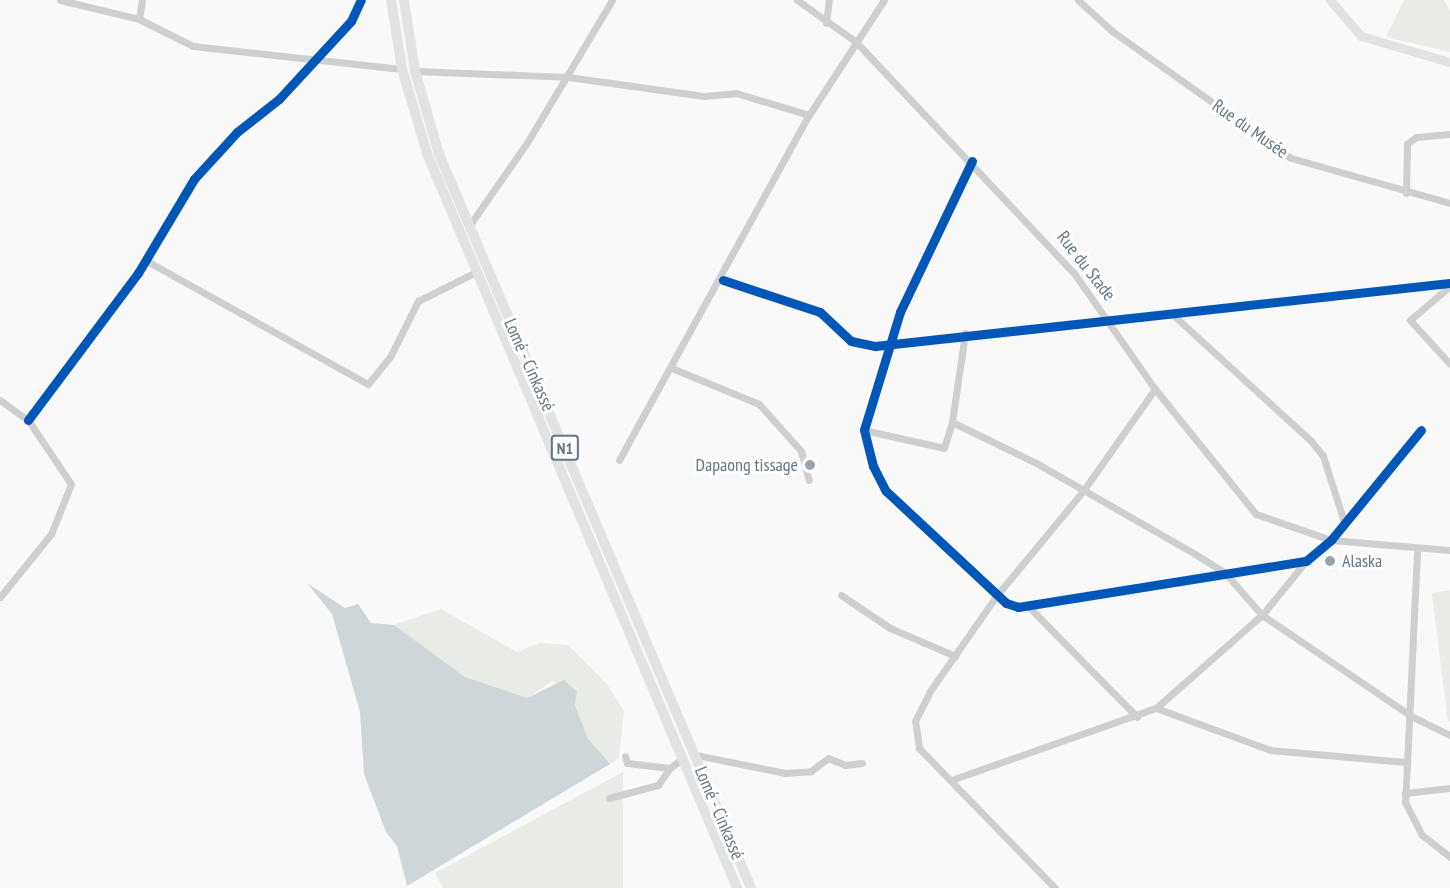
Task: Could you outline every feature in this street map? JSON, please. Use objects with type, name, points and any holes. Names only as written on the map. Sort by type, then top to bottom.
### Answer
[{"type":"highway","name":"Lomé - Cinkassé","points":[[391,0],[402,69],[428,156],[464,230],[688,756],[737,888]]},
{"type":"highway","name":"Lomé - Cinkassé","points":[[404,0],[415,71],[476,272],[688,756],[751,888]]},
{"type":"main road","points":[[1330,0],[1361,36],[1450,62]]},
{"type":"street","points":[[60,0],[139,19],[193,46],[402,69]]},
{"type":"street","points":[[139,19],[142,0]]},
{"type":"street","points":[[28,420],[145,260],[194,179],[316,59],[351,21],[361,0]]},
{"type":"street","points":[[464,230],[568,77],[612,0]]},
{"type":"street","name":"Rue du Stade","points":[[797,0],[856,42],[972,161],[1074,273],[1155,389],[1256,514],[1331,540],[1417,552],[1450,550]]},
{"type":"street","points":[[826,22],[829,0]]},
{"type":"street","points":[[619,460],[674,369],[809,115],[884,0]]},
{"type":"street","name":"Rue du Musée","points":[[1078,0],[1279,152],[1406,193],[1450,204]]},
{"type":"street","points":[[415,71],[568,77],[704,96],[736,93],[809,115]]},
{"type":"street","points":[[1406,193],[1407,144],[1416,137],[1450,134]]},
{"type":"street","points":[[972,161],[890,343],[864,430],[876,475],[886,491],[1010,606],[1306,561]]},
{"type":"street","points":[[145,260],[368,384],[390,357],[418,301],[476,272]]},
{"type":"street","points":[[723,280],[820,312],[851,341],[890,343],[1105,317],[1170,313],[1450,284]]},
{"type":"street","points":[[1450,284],[1410,320],[1450,364]]},
{"type":"street","points":[[1170,313],[1315,446],[1344,522]]},
{"type":"street","points":[[864,430],[944,448],[952,422],[965,333]]},
{"type":"street","points":[[674,369],[759,404],[801,451],[809,480]]},
{"type":"street","points":[[1054,888],[954,779],[927,757],[914,732],[930,691],[997,595],[1083,491],[1155,389]]},
{"type":"street","points":[[0,400],[28,420],[71,484],[51,534],[0,597]]},
{"type":"street","points":[[952,422],[1083,491],[1225,573],[1262,615],[1411,716],[1450,735]]},
{"type":"street","points":[[954,779],[1137,717],[1156,708],[1262,615],[1306,561],[1331,540],[1421,430]]},
{"type":"street","points":[[1417,552],[1411,716],[1405,762],[1405,793],[1411,821],[1450,857]]},
{"type":"street","points":[[841,595],[890,628],[955,656]]},
{"type":"street","points":[[1027,605],[1137,717]]},
{"type":"street","points":[[1156,708],[1270,750],[1405,762]]},
{"type":"street","points":[[625,756],[627,763],[670,768]]},
{"type":"street","points":[[609,798],[658,785],[670,768],[688,756],[784,773],[811,771],[828,759],[845,765],[862,763]]},
{"type":"street","points":[[1405,793],[1450,788]]},
{"type":"shaded area","points":[[1404,0],[1444,0],[1450,11],[1450,52],[1386,37]]},
{"type":"shaded area","points":[[307,583],[345,608],[358,604],[371,623],[394,625],[465,677],[527,698],[564,680],[577,692],[575,705],[588,739],[610,764],[407,886],[397,846],[386,832],[364,774],[360,712],[332,614]]},
{"type":"shaded area","points":[[1450,590],[1450,721],[1448,722],[1432,593]]},
{"type":"shaded area","points":[[441,609],[517,652],[540,643],[568,645],[607,684],[624,711],[619,758],[610,764],[603,757],[588,739],[575,705],[553,681],[527,698],[465,677],[394,625]]},
{"type":"shaded area","points":[[623,772],[623,888],[443,888],[435,873]]},
{"type":"cycle path","points":[[28,420],[138,273],[194,179],[237,132],[279,99],[351,21],[361,0]]},
{"type":"cycle path","points":[[972,161],[900,312],[864,430],[873,466],[886,491],[1006,603],[1018,607],[1306,561],[1331,540],[1421,430]]},
{"type":"cycle path","points":[[723,280],[820,312],[851,341],[875,346],[1450,283]]},
{"type":"place","name":"Dapaong tissage","points":[[810,465]]},
{"type":"place","name":"Alaska","points":[[1330,561]]}]
